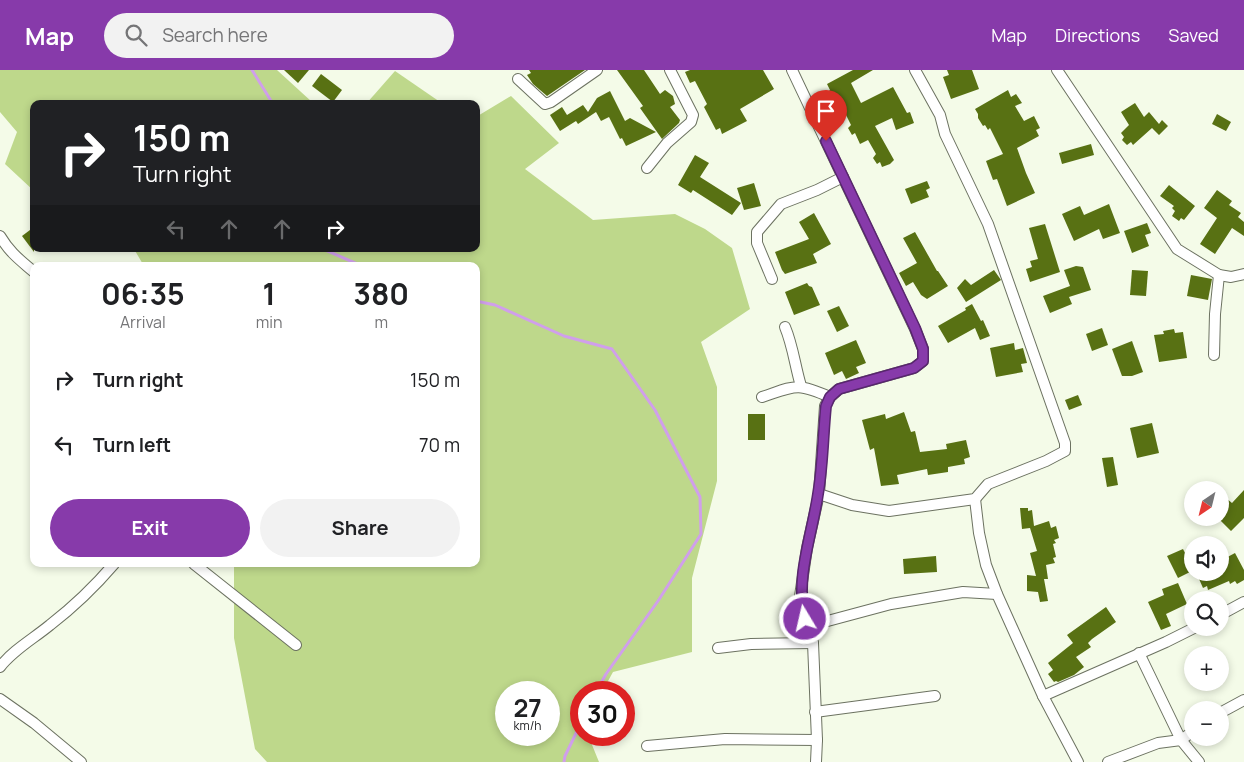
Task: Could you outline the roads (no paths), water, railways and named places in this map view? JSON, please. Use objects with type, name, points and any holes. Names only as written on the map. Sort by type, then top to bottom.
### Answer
[{"type":"street","points":[[518,79],[545,104],[551,102],[597,70]]},
{"type":"street","points":[[647,168],[667,144],[692,122],[693,115],[670,70]]},
{"type":"street","points":[[792,70],[915,328],[923,349],[923,361],[914,368],[839,389],[830,397],[826,406],[818,494],[800,596],[813,643],[817,740],[816,762]]},
{"type":"street","points":[[818,494],[852,505],[889,511],[975,499],[988,484],[1065,452],[1065,443],[988,224],[945,134],[940,115],[915,70]]},
{"type":"street","points":[[1057,70],[1177,249],[1219,275],[1244,274]]},
{"type":"street","points":[[772,279],[757,243],[757,232],[781,204],[817,190],[843,177]]},
{"type":"street","points":[[0,236],[7,249],[16,259],[30,269]]},
{"type":"street","points":[[1214,355],[1215,314],[1219,275]]},
{"type":"street","points":[[785,327],[791,342],[801,386]]},
{"type":"street","points":[[762,397],[789,387],[801,386],[830,397]]},
{"type":"street","points":[[975,499],[979,533],[986,565],[997,594],[1043,696],[1078,762]]},
{"type":"street","points":[[0,667],[20,647],[66,612],[111,567]]},
{"type":"street","points":[[198,567],[296,645]]},
{"type":"street","points":[[809,626],[891,604],[963,592],[997,594]]},
{"type":"street","points":[[1229,610],[1244,602]]},
{"type":"street","points":[[1043,696],[1184,633]]},
{"type":"street","points":[[718,648],[751,644],[813,643]]},
{"type":"street","points":[[1139,653],[1181,740],[1199,762]]},
{"type":"street","points":[[815,712],[935,696]]},
{"type":"street","points":[[0,699],[81,762]]},
{"type":"street","points":[[1229,708],[1244,700]]},
{"type":"street","points":[[647,746],[725,738],[817,740]]},
{"type":"street","points":[[1108,762],[1158,743],[1181,740],[1184,738]]},
{"type":"waterway","points":[[252,70],[271,100]]},
{"type":"waterway","points":[[330,252],[353,262]]},
{"type":"waterway","points":[[480,302],[495,305],[564,336],[612,349],[655,410],[700,497],[701,534],[658,601],[602,681]]},
{"type":"waterway","points":[[564,762],[570,746]]}]
